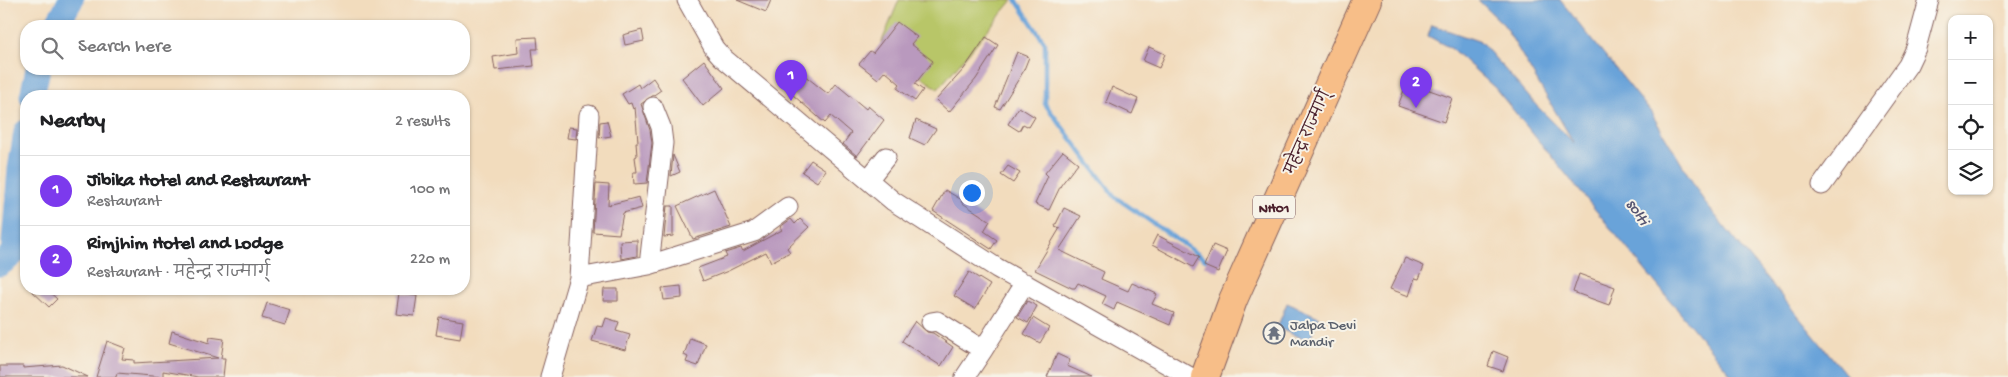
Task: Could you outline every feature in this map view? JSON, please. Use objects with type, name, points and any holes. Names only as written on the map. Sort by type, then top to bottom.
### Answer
[{"type":"highway","name":"महेन्द्र राज्मार्ग्","points":[[1205,377],[1234,300],[1367,0]]},
{"type":"street","points":[[686,0],[714,48],[722,57],[894,201],[997,268],[1190,377]]},
{"type":"street","points":[[1822,185],[1864,123],[1908,66],[1916,48],[1929,0]]},
{"type":"street","points":[[649,265],[663,143],[661,127],[653,108]]},
{"type":"street","points":[[550,377],[579,278],[589,115]]},
{"type":"street","points":[[868,180],[886,157]]},
{"type":"street","points":[[579,278],[649,265],[754,232],[788,207]]},
{"type":"street","points":[[965,377],[1025,283]]},
{"type":"street","points":[[931,322],[937,321],[982,350]]},
{"type":"green space","points":[[899,0],[1013,0],[938,89],[880,46]]},
{"type":"water","name":"solti","points":[[1478,0],[1560,0],[1650,111],[1705,203],[1848,377],[1733,377],[1495,88],[1452,49],[1428,36],[1432,25],[1481,42],[1536,105],[1574,143],[1504,25]]},
{"type":"water","points":[[1287,303],[1319,317],[1309,341],[1277,328]]},
{"type":"building","points":[[737,0],[771,0],[766,12]]},
{"type":"building","points":[[897,22],[917,37],[911,44],[933,61],[915,84],[923,90],[915,101],[897,88],[900,84],[885,71],[878,79],[859,64],[870,51],[873,53]]},
{"type":"building","points":[[642,30],[644,41],[625,45],[623,35]]},
{"type":"building","points":[[537,37],[538,49],[532,49],[534,66],[495,70],[493,57],[518,53],[517,38]]},
{"type":"building","points":[[986,37],[998,45],[976,79],[949,112],[936,100],[964,69]]},
{"type":"building","points":[[1149,47],[1165,54],[1159,68],[1143,61]]},
{"type":"building","points":[[1017,52],[1029,57],[1023,72],[1000,109],[995,107]]},
{"type":"building","points":[[704,60],[724,88],[703,106],[682,78]]},
{"type":"building","points":[[799,71],[828,94],[836,84],[866,109],[868,106],[884,120],[857,156],[843,144],[851,133],[831,116],[825,123],[785,88]]},
{"type":"building","points":[[653,78],[661,90],[641,104],[650,130],[652,143],[647,183],[634,184],[633,172],[637,172],[635,157],[637,156],[636,142],[638,142],[635,107],[633,109],[631,103],[628,104],[622,94],[638,84],[640,88]]},
{"type":"building","points":[[1407,82],[1452,98],[1444,122],[1398,106]]},
{"type":"building","points":[[1112,87],[1138,99],[1132,114],[1106,102]]},
{"type":"building","points":[[1019,107],[1035,117],[1029,127],[1023,124],[1019,131],[1008,124]]},
{"type":"building","points":[[916,120],[936,129],[925,145],[910,138]]},
{"type":"building","points":[[607,121],[611,136],[599,138],[600,122]]},
{"type":"building","points":[[569,127],[577,128],[576,139],[567,138]]},
{"type":"building","points":[[1063,151],[1078,163],[1061,185],[1049,210],[1035,204],[1048,176],[1045,173]]},
{"type":"building","points":[[673,155],[680,172],[671,176]]},
{"type":"building","points":[[811,160],[826,170],[817,182],[802,172]]},
{"type":"building","points":[[1008,166],[1020,173],[1013,183],[1001,175]]},
{"type":"building","points":[[596,184],[609,185],[608,205],[639,197],[642,208],[623,213],[619,234],[593,232]]},
{"type":"building","points":[[714,189],[731,227],[693,239],[677,206]]},
{"type":"building","points":[[945,190],[990,221],[984,231],[997,240],[991,249],[933,211]]},
{"type":"building","points":[[667,206],[673,206],[673,236],[664,237]]},
{"type":"building","points":[[1064,208],[1081,216],[1059,250],[1104,272],[1101,279],[1128,291],[1132,283],[1157,294],[1152,304],[1174,313],[1170,325],[1117,302],[1114,310],[1102,304],[1106,296],[1078,283],[1075,288],[1072,288],[1035,270],[1060,228],[1055,226]]},
{"type":"building","points":[[791,219],[795,224],[800,219],[809,227],[787,248],[790,252],[771,262],[766,252],[703,281],[698,268],[727,257],[725,253],[741,248],[743,251],[782,230],[780,227]]},
{"type":"building","points":[[1157,235],[1199,257],[1193,267],[1152,245]]},
{"type":"building","points":[[637,240],[637,256],[621,259],[620,241]]},
{"type":"building","points":[[1213,245],[1227,251],[1218,272],[1204,266]]},
{"type":"building","points":[[1405,258],[1424,266],[1419,279],[1415,278],[1409,296],[1390,289]]},
{"type":"building","points":[[969,272],[990,285],[975,309],[954,296]]},
{"type":"building","points":[[1579,274],[1615,287],[1609,305],[1573,292]]},
{"type":"building","points":[[681,286],[682,298],[664,300],[662,288]]},
{"type":"building","points":[[604,289],[618,289],[618,301],[603,301]]},
{"type":"building","points":[[36,295],[53,295],[57,299],[49,307]]},
{"type":"building","points":[[399,295],[417,296],[414,316],[396,314]]},
{"type":"building","points":[[1027,301],[1037,306],[1028,323],[1017,317]]},
{"type":"building","points":[[267,303],[290,310],[285,325],[262,318]]},
{"type":"building","points":[[439,317],[463,321],[460,339],[436,335]]},
{"type":"building","points":[[606,318],[619,322],[616,331],[630,335],[625,350],[592,341],[597,326],[603,327]]},
{"type":"building","points":[[1033,318],[1049,328],[1040,343],[1024,334]]},
{"type":"building","points":[[915,321],[927,332],[933,333],[953,347],[941,366],[902,341]]},
{"type":"building","points":[[172,331],[209,343],[210,337],[224,339],[221,358],[225,358],[223,377],[198,377],[163,371],[163,377],[117,373],[116,377],[96,377],[107,341],[125,348],[122,359],[134,360],[134,363],[218,358],[169,343]]},
{"type":"building","points":[[690,338],[706,344],[698,366],[686,362],[688,357],[684,355]]},
{"type":"building","points":[[1493,351],[1508,357],[1503,371],[1488,366]]},
{"type":"building","points":[[1057,354],[1070,360],[1067,366],[1092,377],[1047,377]]},
{"type":"building","points":[[62,365],[88,377],[0,377],[0,366],[23,366],[23,368]]},
{"type":"waterway","points":[[59,20],[71,0]]},
{"type":"waterway","points":[[1016,0],[1045,43],[1045,104],[1115,197],[1205,259]]},
{"type":"waterway","points":[[33,90],[37,75]]},
{"type":"waterway","points":[[0,264],[13,254],[20,169]]},
{"type":"place","name":"Jibika Hotel and Restaurant","points":[[791,101]]},
{"type":"place","name":"Rimjhim Hotel and Lodge","points":[[1416,108]]},
{"type":"place","name":"Jalpa Devi Mandir","points":[[1274,333]]}]
